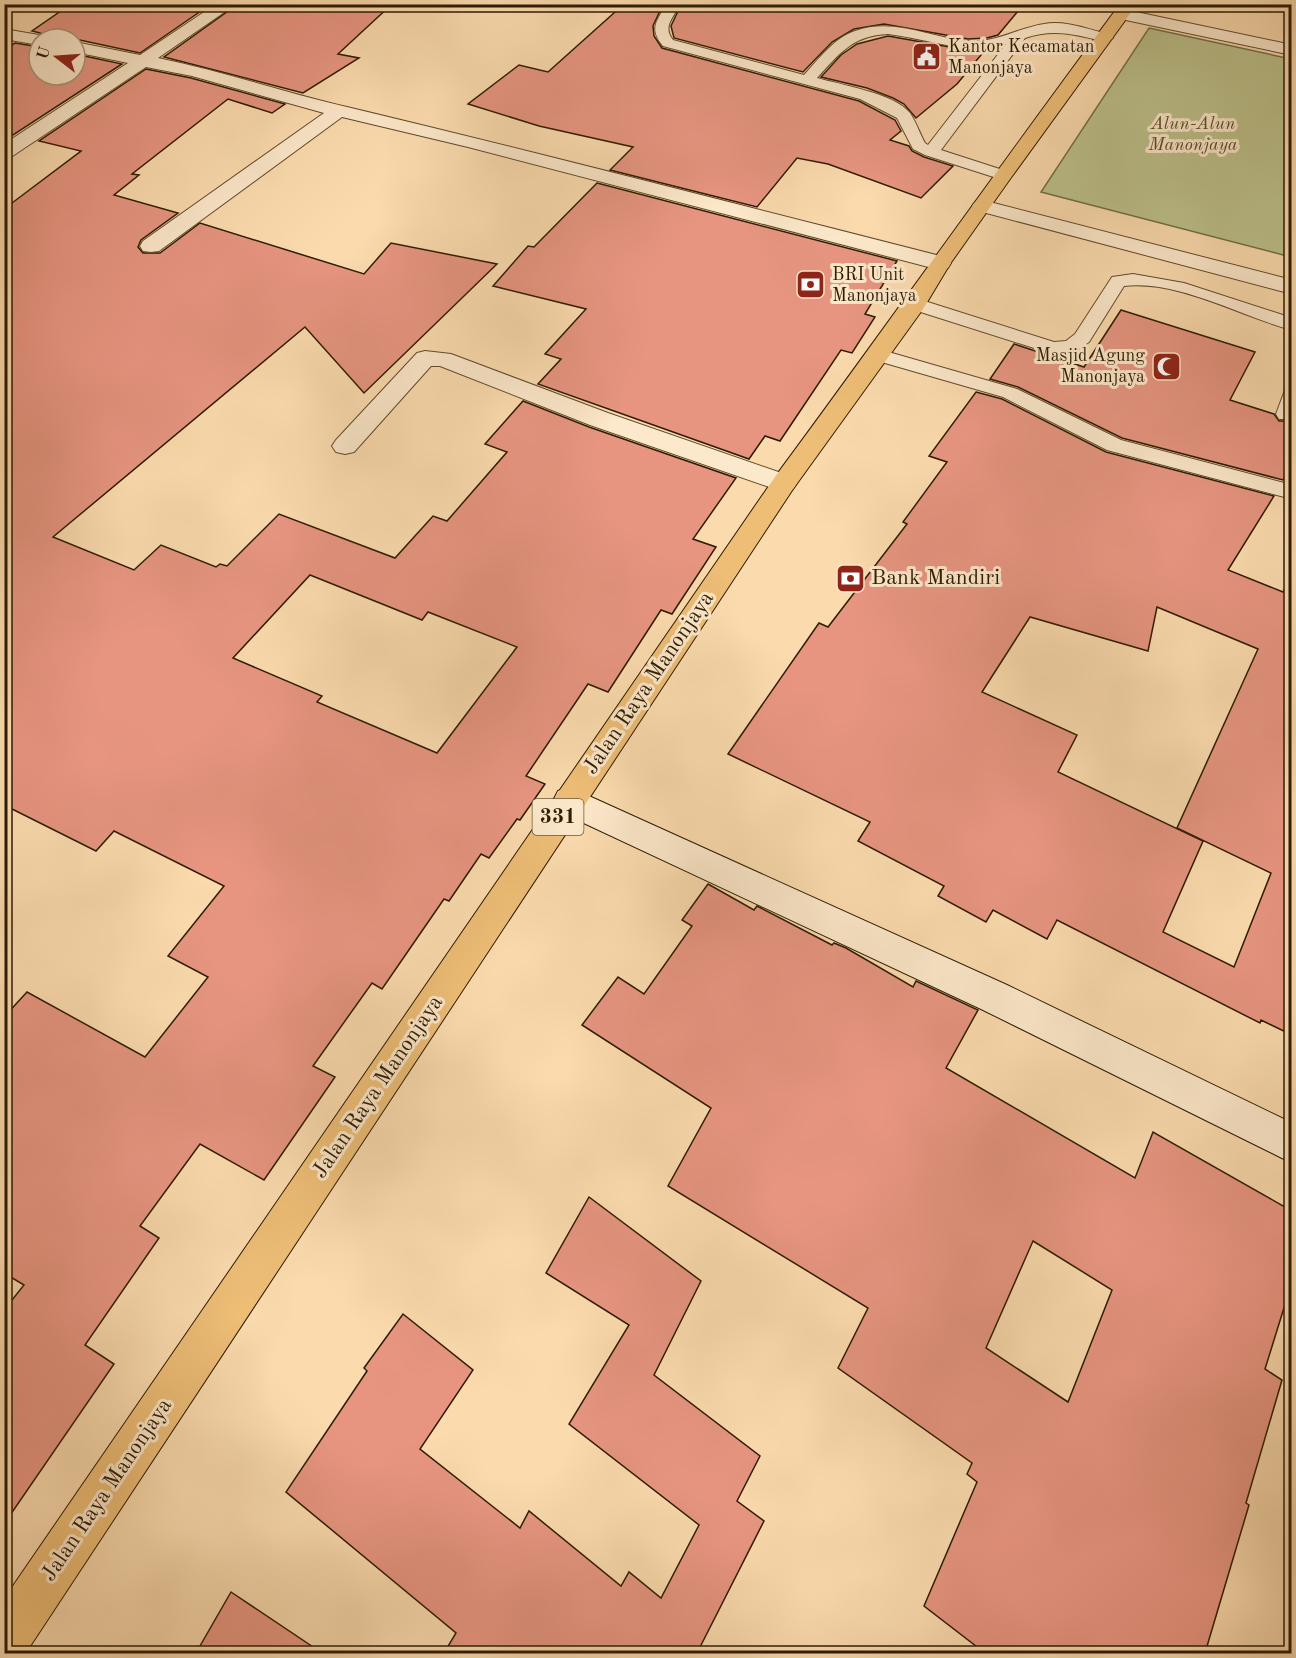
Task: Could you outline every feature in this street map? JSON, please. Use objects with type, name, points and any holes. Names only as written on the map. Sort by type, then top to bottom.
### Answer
[{"type":"main road","name":"Jalan Raya Manonjaya","points":[[4,1642],[784,483],[915,304],[940,263],[1003,175],[1119,19]]},
{"type":"street","points":[[4,153],[228,4]]},
{"type":"street","points":[[1119,19],[1292,50]]},
{"type":"street","points":[[4,34],[27,38]]},
{"type":"street","points":[[87,49],[195,71],[339,111],[483,145],[940,263]]},
{"type":"street","points":[[151,246],[339,111]]},
{"type":"street","points":[[982,206],[1292,287]]},
{"type":"street","points":[[345,446],[425,358],[443,359],[599,419],[784,483]]},
{"type":"street","points":[[569,801],[994,996],[1292,1144]]},
{"type":"lane","points":[[670,10],[660,27],[660,34],[668,43],[865,96],[889,105],[903,115],[919,146],[1003,175]]},
{"type":"lane","points":[[807,80],[852,36],[864,32],[890,30],[985,45],[1019,38],[1039,29],[1119,19]]},
{"type":"lane","points":[[931,152],[1019,38]]},
{"type":"lane","points":[[1214,298],[1233,271]]},
{"type":"lane","points":[[915,304],[1053,348],[1071,346],[1082,338],[1118,281],[1128,278],[1151,281],[1214,298],[1292,324]]},
{"type":"lane","points":[[878,354],[1010,393],[1114,445],[1292,492]]},
{"type":"green space","name":"Alun-Alun Manonjaya","points":[[1149,28],[1291,59],[1291,257],[1041,192]]},
{"type":"building","points":[[71,4],[211,4],[140,53],[87,42],[87,27],[38,27]]},
{"type":"building","points":[[238,4],[392,4],[338,54],[359,58],[303,93],[164,57]]},
{"type":"building","points":[[624,4],[666,4],[653,26],[654,36],[662,48],[859,101],[895,120],[901,131],[890,140],[909,146],[912,151],[924,157],[953,166],[921,198],[828,164],[797,158],[757,207],[610,170],[633,147],[539,126],[468,104],[519,65],[548,72]]},
{"type":"building","points":[[672,4],[1024,4],[998,35],[987,38],[968,39],[884,24],[854,29],[832,42],[803,72],[674,38],[671,26],[679,9]]},
{"type":"building","points":[[888,36],[961,49],[986,49],[957,84],[916,118],[904,104],[893,98],[867,88],[821,77],[841,55],[857,44]]},
{"type":"building","points":[[15,43],[27,45],[27,87],[87,87],[13,135],[4,133],[4,50]]},
{"type":"building","points":[[87,57],[122,64],[87,87]]},
{"type":"building","points":[[146,69],[191,78],[285,104],[272,113],[228,99],[132,174],[139,175],[114,195],[178,213],[141,240],[138,247],[143,253],[160,253],[200,223],[364,274],[391,243],[497,264],[364,393],[305,327],[53,537],[134,570],[161,545],[216,567],[220,564],[227,566],[279,514],[395,558],[433,516],[447,521],[507,452],[485,444],[523,401],[589,427],[736,478],[693,539],[716,547],[672,614],[661,610],[608,692],[588,684],[526,776],[545,784],[520,820],[517,819],[489,858],[481,854],[449,901],[444,899],[382,989],[372,983],[313,1066],[335,1077],[264,1180],[200,1144],[140,1226],[159,1238],[85,1345],[114,1364],[4,1524],[4,1310],[24,1285],[4,1273],[4,1017],[27,992],[145,1057],[208,977],[168,956],[224,886],[114,831],[96,851],[4,805],[4,209],[81,151],[39,141]],"holes":[[[310,575],[422,620],[428,612],[517,647],[437,753],[317,702],[322,696],[233,658]]]},
{"type":"building","points":[[597,183],[897,261],[865,314],[875,317],[852,353],[841,350],[780,441],[765,436],[749,459],[538,384],[561,359],[545,354],[586,309],[493,286],[528,246],[534,247]]},
{"type":"building","points":[[1121,310],[1255,352],[1230,400],[1274,414],[1279,421],[1292,421],[1292,467],[1283,480],[1122,438],[1018,387],[990,379],[1014,344],[1084,367]]},
{"type":"building","points":[[976,392],[1002,399],[1106,452],[1274,496],[1228,570],[1283,592],[1292,574],[1292,1035],[1261,1020],[1260,1023],[1057,920],[1047,939],[993,910],[986,922],[938,896],[944,886],[858,841],[870,822],[728,754],[819,623],[828,627],[907,524],[903,522],[947,462],[929,456]],"holes":[[[1157,607],[1258,649],[1177,828],[1271,873],[1234,967],[1163,932],[1203,841],[1058,772],[1077,735],[982,692],[1030,617],[1148,651]]]},
{"type":"building","points":[[708,884],[754,910],[757,906],[832,945],[834,943],[846,948],[913,987],[916,981],[978,1010],[946,1068],[1135,1178],[1153,1132],[1292,1211],[1292,1282],[1265,1369],[1282,1380],[1246,1503],[1249,1505],[1205,1653],[985,1653],[924,1606],[977,1482],[967,1474],[972,1463],[838,1368],[868,1308],[668,1186],[711,1108],[582,1025],[618,977],[644,994],[692,926],[682,920]],"holes":[[[1033,1241],[1112,1290],[1068,1402],[986,1348]]]},
{"type":"building","points":[[589,1197],[701,1281],[654,1375],[760,1456],[737,1501],[764,1521],[697,1653],[444,1653],[456,1633],[286,1492],[367,1371],[364,1368],[403,1314],[473,1370],[420,1449],[520,1528],[529,1511],[621,1586],[629,1572],[661,1598],[699,1525],[569,1424],[629,1325],[546,1273]]},
{"type":"building","points":[[231,1592],[322,1653],[196,1653]]},
{"type":"place","name":"Kantor Kecamatan Manonjaya","points":[[927,57]]},
{"type":"place","name":"BRI Unit Manonjaya","points":[[811,285]]},
{"type":"place","name":"Masjid Agung Manonjaya","points":[[1166,366]]},
{"type":"place","name":"Bank Mandiri","points":[[850,578]]}]
